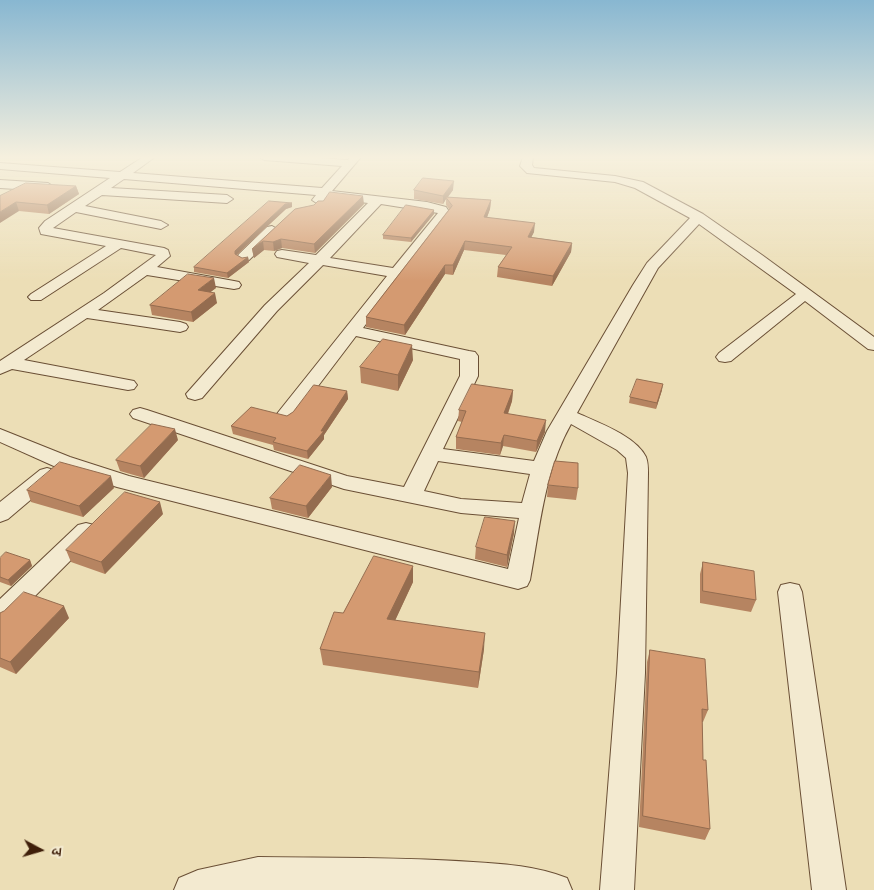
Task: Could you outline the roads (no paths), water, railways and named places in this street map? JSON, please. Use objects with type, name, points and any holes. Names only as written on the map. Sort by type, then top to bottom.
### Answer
[{"type":"street","points":[[5,366],[160,259],[163,253],[46,231],[50,224],[89,199]]},
{"type":"street","points":[[206,199],[227,200]]},
{"type":"street","points":[[310,208],[319,199]]},
{"type":"street","points":[[286,415],[444,213],[438,208],[366,199]]},
{"type":"street","points":[[663,199],[698,216],[874,345]]},
{"type":"street","points":[[195,394],[271,308],[377,200]]},
{"type":"street","points":[[75,208],[161,225]]},
{"type":"street","points":[[0,435],[62,462],[134,484],[518,580],[542,469],[557,431],[652,266],[698,216]]},
{"type":"street","points":[[244,257],[284,219]]},
{"type":"street","points":[[36,297],[116,245]]},
{"type":"street","points":[[282,254],[397,273]]},
{"type":"street","points":[[146,270],[234,285]]},
{"type":"street","points":[[725,357],[805,294]]},
{"type":"street","points":[[84,313],[180,327]]},
{"type":"street","points":[[351,330],[469,356],[469,376],[411,495]]},
{"type":"street","points":[[5,366],[128,385]]},
{"type":"street","points":[[140,414],[344,482],[461,506],[532,511]]},
{"type":"street","points":[[566,414],[620,443],[631,451],[636,458],[638,473],[632,673],[617,890]]},
{"type":"street","points":[[432,454],[542,469]]},
{"type":"street","points":[[0,514],[62,462]]},
{"type":"street","points":[[0,615],[134,484]]},
{"type":"street","points":[[790,592],[829,890]]},
{"type":"street","points":[[191,890],[198,886],[258,874],[437,876],[517,882],[555,890]]}]
